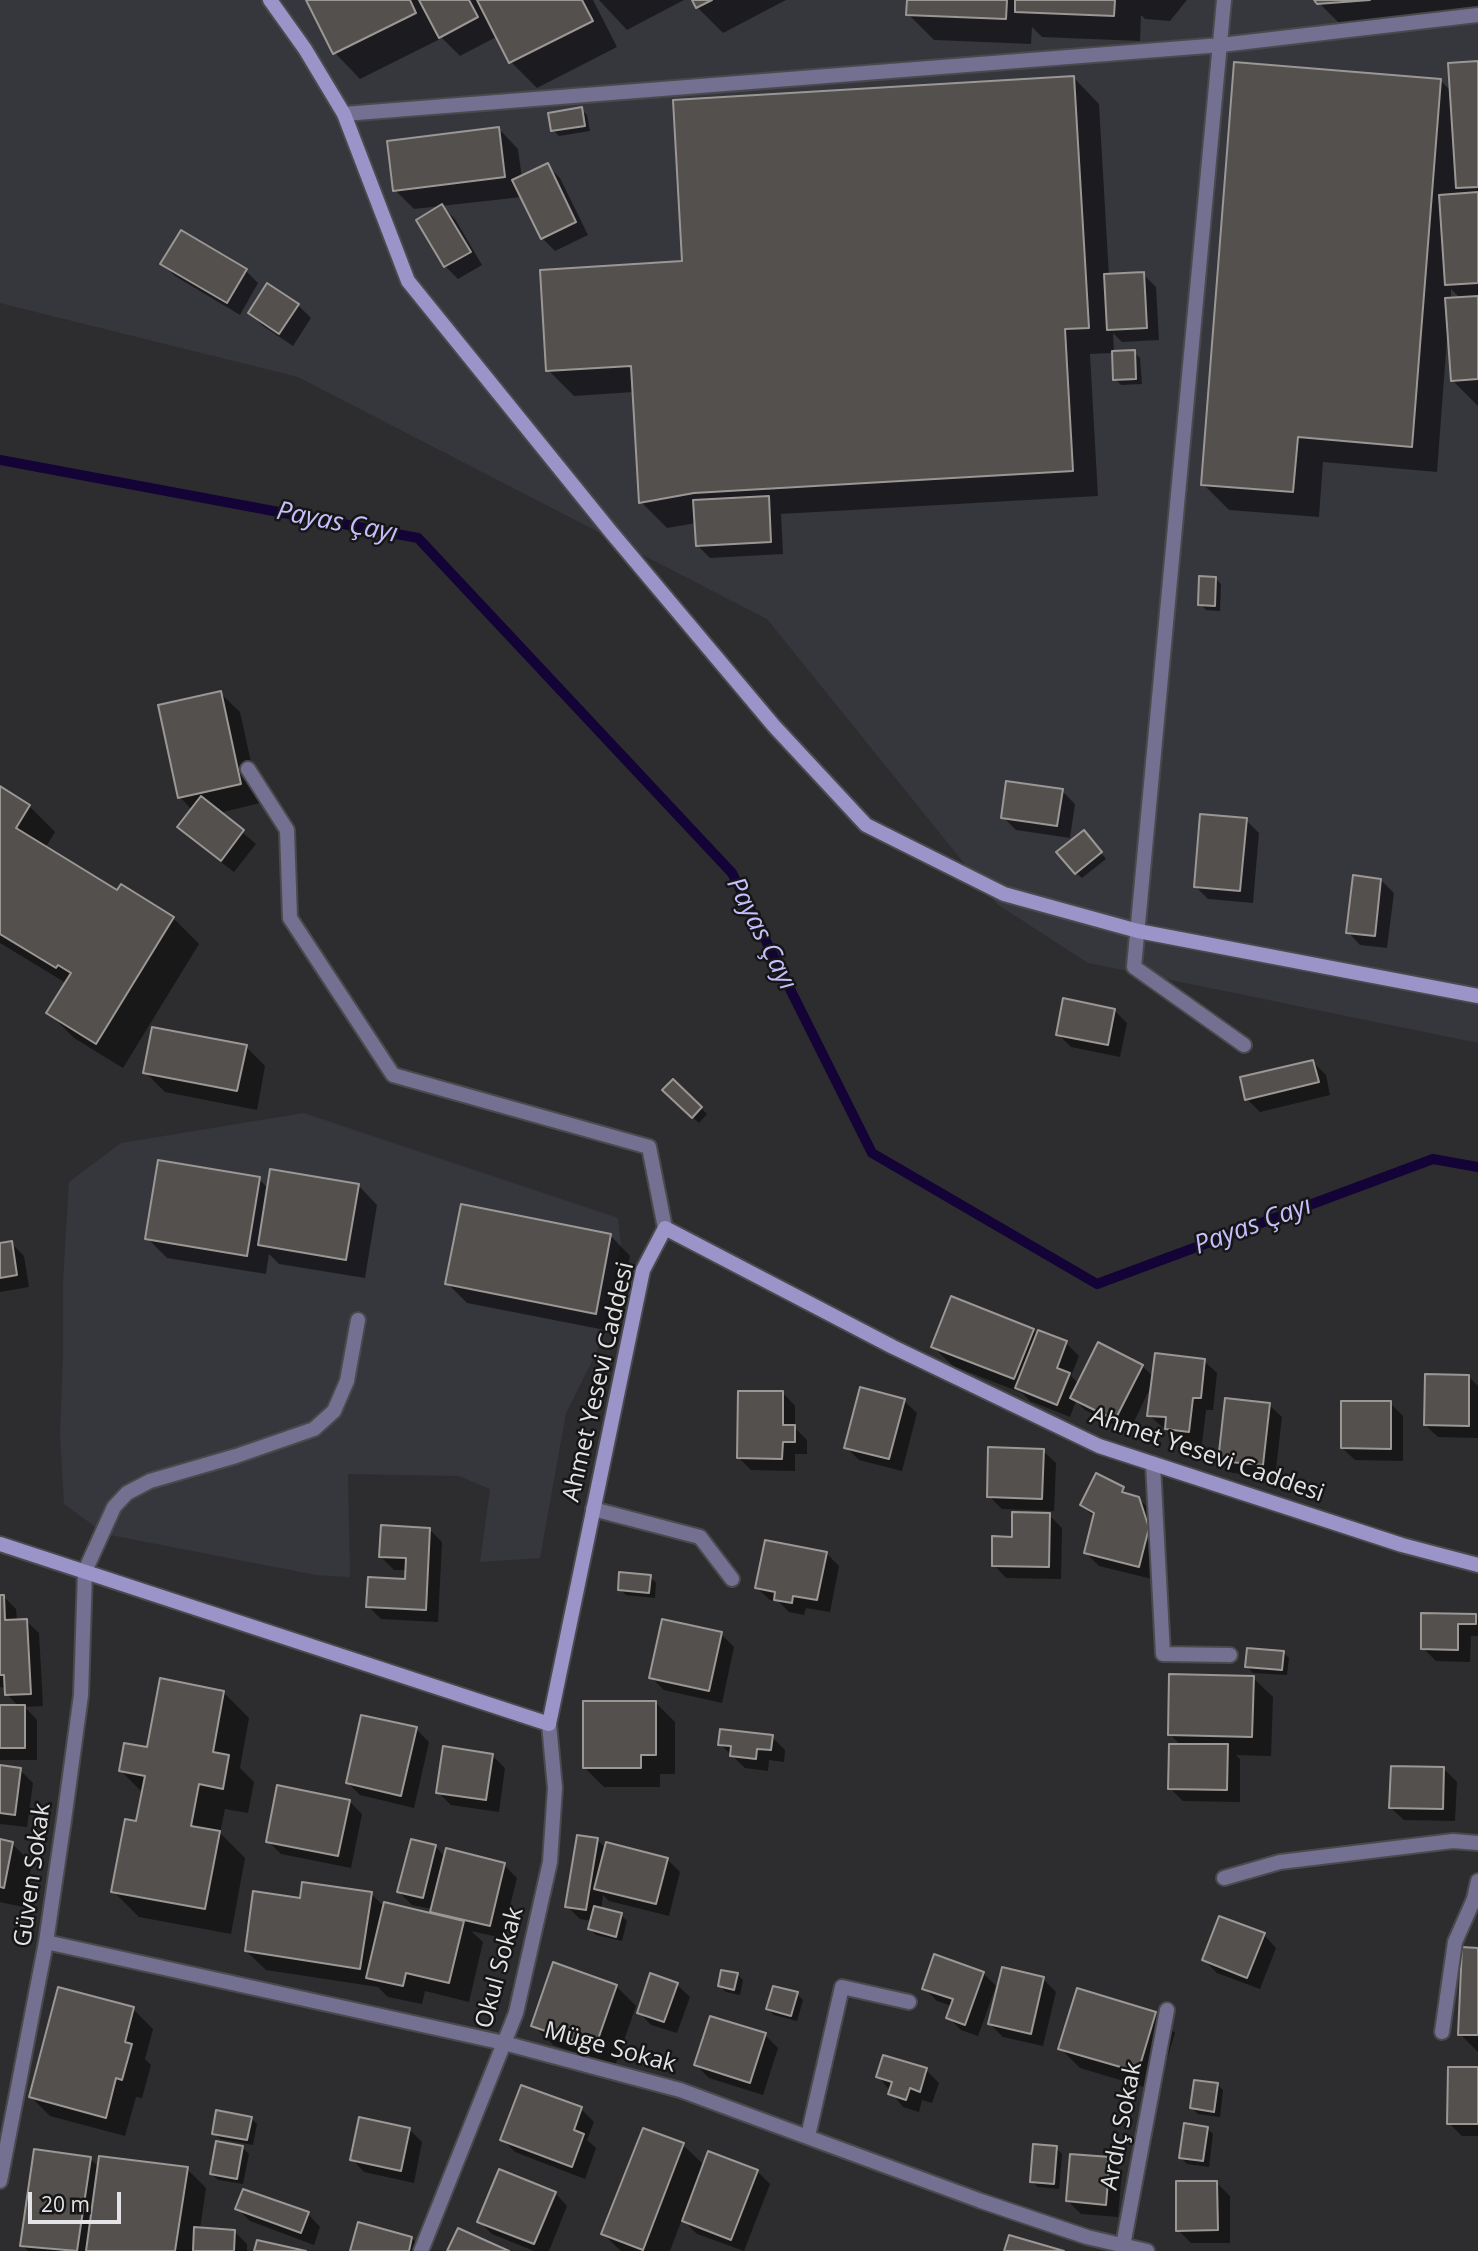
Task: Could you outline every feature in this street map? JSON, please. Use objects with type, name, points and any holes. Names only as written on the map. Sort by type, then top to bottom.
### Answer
[{"type":"street","points":[[270,0],[305,49],[344,114],[408,281],[611,532],[766,716],[866,825],[1004,894],[1138,931],[1478,996]]},
{"type":"street","points":[[1224,0],[1134,967],[1244,1045]]},
{"type":"street","points":[[344,114],[1221,44],[1478,15]]},
{"type":"street","points":[[248,769],[287,830],[290,918],[393,1075],[649,1147],[665,1228]]},
{"type":"street","name":"Ahmet Yesevi Caddesi","points":[[549,1724],[643,1270],[665,1228],[906,1353],[1099,1446],[1402,1545],[1478,1565]]},
{"type":"street","points":[[85,1571],[114,1507],[127,1493],[150,1481],[236,1456],[314,1429],[334,1412],[347,1381],[358,1320]]},
{"type":"street","points":[[1153,1464],[1163,1654],[1230,1655]]},
{"type":"street","points":[[593,1509],[701,1537],[732,1579]]},
{"type":"street","points":[[0,1544],[549,1724]]},
{"type":"street","name":"Güven Sokak","points":[[0,2181],[47,1942],[80,1695],[85,1571]]},
{"type":"street","name":"Okul Sokak","points":[[421,2251],[516,2013],[550,1862],[555,1788],[549,1724]]},
{"type":"street","points":[[1224,1878],[1280,1862],[1453,1841],[1478,1843]]},
{"type":"street","points":[[1442,2032],[1455,1942],[1476,1900],[1478,1881]]},
{"type":"street","name":"Müge Sokak","points":[[47,1942],[504,2043],[680,2090],[981,2201],[1122,2248],[1147,2251]]},
{"type":"street","points":[[808,2136],[842,1987],[909,2002]]},
{"type":"street","name":"Ardıç Sokak","points":[[1122,2248],[1167,2010]]},
{"type":"shaded area","points":[[0,0],[1478,0],[1478,1043],[1088,963],[997,904],[767,619],[298,377],[0,303]]},
{"type":"shaded area","points":[[304,1113],[618,1218],[621,1246],[597,1351],[566,1413],[540,1558],[480,1562],[490,1489],[459,1476],[348,1474],[350,1577],[316,1575],[105,1534],[64,1504],[60,1435],[63,1282],[69,1182],[121,1143]]},
{"type":"building","points":[[306,0],[410,0],[416,13],[333,54]]},
{"type":"building","points":[[419,0],[469,0],[478,17],[439,38]]},
{"type":"building","points":[[477,0],[582,0],[593,21],[509,63]]},
{"type":"building","points":[[692,0],[712,0],[696,8]]},
{"type":"building","points":[[907,0],[1007,0],[1006,19],[906,15]]},
{"type":"building","points":[[1015,0],[1115,0],[1114,16],[1015,12]]},
{"type":"building","points":[[1314,0],[1370,0],[1317,4]]},
{"type":"building","points":[[1478,61],[1478,187],[1456,188],[1448,63]]},
{"type":"building","points":[[1234,62],[1441,79],[1412,447],[1298,437],[1293,492],[1201,485]]},
{"type":"building","points":[[1074,76],[1089,328],[1065,329],[1073,471],[694,493],[639,503],[631,366],[546,371],[540,270],[682,261],[673,100]]},
{"type":"building","points":[[582,107],[585,126],[551,131],[548,113]]},
{"type":"building","points":[[499,127],[505,177],[393,191],[387,141]]},
{"type":"building","points":[[548,163],[576,222],[541,239],[512,180]]},
{"type":"building","points":[[1478,192],[1478,283],[1445,285],[1439,195]]},
{"type":"building","points":[[442,204],[471,252],[444,267],[416,220]]},
{"type":"building","points":[[181,230],[247,269],[227,303],[160,264]]},
{"type":"building","points":[[1144,272],[1147,328],[1107,330],[1104,274]]},
{"type":"building","points":[[267,283],[299,304],[279,334],[248,313]]},
{"type":"building","points":[[1478,296],[1478,379],[1451,381],[1445,298]]},
{"type":"building","points":[[1135,350],[1136,379],[1113,380],[1112,351]]},
{"type":"building","points":[[769,496],[771,542],[696,546],[693,500]]},
{"type":"building","points":[[1199,576],[1216,577],[1215,606],[1198,605]]},
{"type":"building","points":[[221,691],[241,784],[178,798],[158,705]]},
{"type":"building","points":[[1006,781],[1063,789],[1057,826],[1001,818]]},
{"type":"building","points":[[0,786],[30,805],[16,828],[117,890],[121,884],[174,917],[96,1044],[46,1013],[71,973],[58,965],[56,968],[0,934]]},
{"type":"building","points":[[201,796],[244,830],[221,861],[177,827]]},
{"type":"building","points":[[1200,814],[1247,818],[1240,891],[1194,887]]},
{"type":"building","points":[[1084,830],[1102,852],[1075,874],[1056,852]]},
{"type":"building","points":[[1353,875],[1381,879],[1375,936],[1346,933]]},
{"type":"building","points":[[1063,998],[1115,1009],[1108,1045],[1056,1035]]},
{"type":"building","points":[[152,1027],[247,1045],[237,1091],[143,1073]]},
{"type":"building","points":[[1313,1060],[1319,1082],[1245,1100],[1240,1077]]},
{"type":"building","points":[[673,1079],[702,1107],[692,1118],[662,1090]]},
{"type":"building","points":[[158,1160],[260,1177],[247,1256],[145,1239]]},
{"type":"building","points":[[270,1169],[359,1184],[346,1260],[258,1245]]},
{"type":"building","points":[[461,1204],[611,1234],[596,1314],[445,1284]]},
{"type":"building","points":[[12,1241],[17,1275],[0,1278],[0,1243]]},
{"type":"building","points":[[951,1296],[1034,1329],[1014,1379],[931,1347]]},
{"type":"building","points":[[1038,1330],[1067,1341],[1057,1368],[1070,1373],[1057,1405],[1015,1388]]},
{"type":"building","points":[[1098,1342],[1143,1365],[1115,1420],[1070,1398]]},
{"type":"building","points":[[1155,1353],[1205,1359],[1201,1398],[1193,1398],[1189,1432],[1165,1429],[1166,1417],[1147,1416]]},
{"type":"building","points":[[1425,1374],[1469,1375],[1469,1426],[1424,1425]]},
{"type":"building","points":[[860,1387],[905,1399],[889,1459],[844,1448]]},
{"type":"building","points":[[738,1391],[783,1391],[783,1425],[795,1425],[795,1442],[783,1442],[782,1459],[737,1458]]},
{"type":"building","points":[[1225,1398],[1270,1403],[1263,1465],[1218,1461]]},
{"type":"building","points":[[1341,1401],[1391,1401],[1391,1449],[1341,1448]]},
{"type":"building","points":[[988,1447],[1044,1449],[1042,1499],[987,1497]]},
{"type":"building","points":[[1096,1473],[1124,1487],[1122,1492],[1139,1497],[1149,1528],[1139,1567],[1084,1553],[1094,1513],[1080,1505]]},
{"type":"building","points":[[1012,1512],[1050,1513],[1049,1567],[992,1566],[992,1536],[1012,1537]]},
{"type":"building","points":[[381,1525],[430,1528],[426,1610],[366,1607],[368,1577],[405,1579],[406,1558],[379,1557]]},
{"type":"building","points":[[765,1540],[827,1552],[817,1600],[793,1596],[792,1603],[774,1600],[775,1592],[755,1588]]},
{"type":"building","points":[[619,1572],[651,1575],[649,1593],[618,1590]]},
{"type":"building","points":[[0,1595],[4,1595],[5,1620],[27,1619],[31,1694],[5,1695],[4,1675],[0,1675]]},
{"type":"building","points":[[1421,1613],[1476,1614],[1476,1624],[1458,1624],[1458,1650],[1421,1649]]},
{"type":"building","points":[[662,1619],[722,1632],[709,1691],[649,1678]]},
{"type":"building","points":[[1247,1648],[1284,1651],[1282,1670],[1245,1667]]},
{"type":"building","points":[[1169,1674],[1254,1676],[1252,1737],[1168,1735]]},
{"type":"building","points":[[160,1678],[224,1691],[213,1752],[229,1755],[223,1789],[199,1784],[191,1826],[220,1831],[205,1909],[111,1892],[125,1819],[136,1821],[145,1776],[119,1771],[124,1743],[147,1747]]},
{"type":"building","points":[[583,1701],[656,1701],[656,1755],[641,1755],[641,1768],[583,1768]]},
{"type":"building","points":[[0,1705],[25,1705],[25,1748],[0,1748]]},
{"type":"building","points":[[361,1715],[417,1727],[401,1796],[346,1783]]},
{"type":"building","points":[[720,1729],[773,1735],[771,1750],[757,1749],[756,1759],[730,1756],[731,1746],[718,1745]]},
{"type":"building","points":[[1169,1744],[1228,1744],[1227,1790],[1168,1789]]},
{"type":"building","points":[[443,1746],[493,1754],[486,1800],[436,1793]]},
{"type":"building","points":[[0,1765],[21,1768],[15,1815],[0,1813]]},
{"type":"building","points":[[1391,1766],[1444,1767],[1443,1809],[1389,1808]]},
{"type":"building","points":[[277,1785],[350,1800],[338,1856],[266,1842]]},
{"type":"building","points":[[577,1835],[598,1838],[586,1910],[565,1907]]},
{"type":"building","points":[[0,1839],[13,1842],[4,1888],[0,1887]]},
{"type":"building","points":[[411,1839],[436,1845],[423,1898],[397,1892]]},
{"type":"building","points":[[606,1842],[668,1858],[656,1904],[594,1889]]},
{"type":"building","points":[[446,1848],[505,1863],[490,1926],[430,1912]]},
{"type":"building","points":[[302,1882],[372,1892],[360,1969],[245,1951],[253,1891],[300,1898]]},
{"type":"building","points":[[384,1902],[464,1921],[449,1983],[406,1973],[403,1986],[366,1978]]},
{"type":"building","points":[[594,1906],[622,1913],[616,1937],[588,1929]]},
{"type":"building","points":[[1219,1916],[1265,1933],[1247,1978],[1202,1960]]},
{"type":"building","points":[[1462,1947],[1478,1948],[1478,2035],[1458,2035]]},
{"type":"building","points":[[934,1954],[984,1972],[965,2025],[946,2018],[953,1999],[922,1989]]},
{"type":"building","points":[[553,1962],[617,1985],[595,2048],[531,2026]]},
{"type":"building","points":[[1002,1967],[1044,1977],[1031,2034],[988,2024]]},
{"type":"building","points":[[721,1970],[738,1973],[734,1990],[718,1986]]},
{"type":"building","points":[[650,1973],[678,1983],[664,2022],[637,2013]]},
{"type":"building","points":[[773,1986],[798,1992],[791,2016],[766,2009]]},
{"type":"building","points":[[58,1987],[134,2007],[125,2042],[132,2044],[122,2080],[116,2078],[106,2118],[29,2097]]},
{"type":"building","points":[[1077,1988],[1156,2012],[1138,2072],[1058,2049]]},
{"type":"building","points":[[710,2016],[766,2033],[750,2083],[694,2065]]},
{"type":"building","points":[[883,2055],[927,2068],[920,2092],[910,2088],[906,2100],[888,2094],[892,2082],[876,2077]]},
{"type":"building","points":[[1448,2067],[1478,2067],[1478,2124],[1447,2124]]},
{"type":"building","points":[[1194,2080],[1218,2083],[1214,2112],[1190,2108]]},
{"type":"building","points":[[521,2085],[582,2107],[574,2130],[584,2134],[572,2167],[500,2140]]},
{"type":"building","points":[[216,2110],[252,2117],[247,2140],[212,2134]]},
{"type":"building","points":[[359,2117],[410,2128],[401,2171],[350,2160]]},
{"type":"building","points":[[1184,2123],[1208,2127],[1203,2161],[1179,2158]]},
{"type":"building","points":[[643,2128],[684,2143],[643,2250],[601,2234]]},
{"type":"building","points":[[216,2141],[243,2146],[237,2179],[210,2174]]},
{"type":"building","points":[[1033,2144],[1057,2146],[1054,2184],[1030,2182]]},
{"type":"building","points":[[34,2149],[91,2157],[77,2251],[20,2246]]},
{"type":"building","points":[[708,2151],[758,2170],[731,2240],[682,2221]]},
{"type":"building","points":[[1070,2154],[1110,2157],[1106,2205],[1066,2201]]},
{"type":"building","points":[[99,2156],[188,2167],[175,2251],[86,2251]]},
{"type":"building","points":[[499,2169],[556,2192],[534,2244],[477,2222]]},
{"type":"building","points":[[1176,2181],[1217,2181],[1218,2230],[1176,2231]]},
{"type":"building","points":[[243,2189],[309,2212],[301,2233],[235,2209]]},
{"type":"building","points":[[358,2222],[412,2237],[409,2251],[350,2251]]},
{"type":"building","points":[[194,2227],[235,2230],[234,2251],[193,2251]]},
{"type":"building","points":[[458,2228],[509,2251],[447,2251]]},
{"type":"building","points":[[1009,2235],[1064,2251],[1004,2251]]},
{"type":"building","points":[[257,2240],[306,2251],[254,2251]]},
{"type":"waterway","name":"Payas Çayı","points":[[0,460],[418,538],[732,873],[872,1153],[1097,1284],[1433,1159],[1478,1167]]}]
